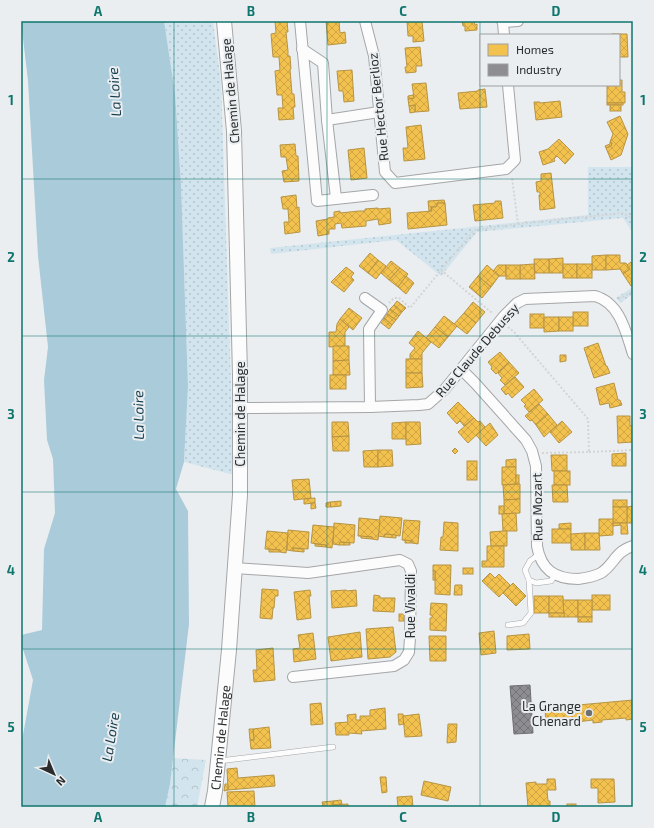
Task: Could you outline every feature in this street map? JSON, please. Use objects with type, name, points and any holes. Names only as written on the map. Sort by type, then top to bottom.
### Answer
[{"type":"main road","name":"Chemin de Halage","points":[[212,807],[218,762],[240,495],[240,408],[234,131],[224,21]]},
{"type":"street","points":[[300,21],[318,201],[373,195]]},
{"type":"street","name":"Rue Hector Berlioz","points":[[365,21],[374,56],[385,172],[395,183],[506,169],[510,165]]},
{"type":"street","points":[[504,34],[502,22],[518,21]]},
{"type":"street","points":[[302,49],[323,62],[336,198]]},
{"type":"street","points":[[508,86],[515,160],[510,165]]},
{"type":"street","points":[[328,120],[379,112]]},
{"type":"street","name":"Rue Claude Debussy","points":[[240,408],[419,406],[428,404],[445,389],[517,302],[525,299],[595,296],[602,298],[611,304]]},
{"type":"street","points":[[365,298],[382,310],[369,329],[370,407]]},
{"type":"street","points":[[611,304],[623,324],[633,354]]},
{"type":"street","name":"Rue Mozart","points":[[461,369],[526,440],[533,454],[536,466],[538,555],[541,562],[555,575]]},
{"type":"street","points":[[555,575],[568,579],[592,577],[606,569],[617,554],[625,548],[633,546]]},
{"type":"street","name":"Rue Vivaldi","points":[[235,568],[308,573],[400,560],[408,564],[411,571],[410,638],[409,652],[404,660],[394,666],[293,677]]},
{"type":"lane","points":[[508,624],[523,623],[530,613],[529,580],[525,570],[530,561],[538,555]]},
{"type":"lane","points":[[529,580],[536,583],[551,581],[555,575]]},
{"type":"lane","points":[[218,762],[334,747]]},
{"type":"path","points":[[510,165],[518,224]]},
{"type":"path","points":[[382,310],[394,298],[399,298],[410,308],[474,230],[623,213],[633,219]]},
{"type":"path","points":[[441,270],[514,332],[588,420],[589,452]]},
{"type":"path","points":[[611,304],[633,291]]},
{"type":"path","points":[[533,454],[633,450]]},
{"type":"green space","points":[[164,21],[213,21],[221,83],[234,475],[184,462],[188,386],[181,185],[175,93]]},
{"type":"green space","points":[[588,167],[633,167],[633,233],[623,218],[477,232],[441,276],[396,240],[271,254],[270,248],[588,215]]},
{"type":"green space","points":[[633,287],[633,294],[620,303],[616,298]]},
{"type":"green space","points":[[173,758],[206,760],[197,807],[165,807],[170,784]]},
{"type":"water","name":"La Loire","points":[[21,21],[164,21],[175,93],[181,185],[188,386],[184,462],[176,489],[188,511],[189,624],[170,784],[165,807],[21,807],[21,746],[33,680],[21,643],[21,635],[42,630],[44,549],[55,513],[53,459],[47,440],[44,380],[48,347],[38,256],[28,81]]},
{"type":"building: Homes","points":[[275,21],[287,21],[288,32],[286,32],[288,56],[290,56],[292,94],[294,94],[295,107],[293,107],[294,119],[279,120],[278,108],[283,108],[282,95],[277,95],[275,71],[280,70],[279,57],[273,57],[271,34],[276,33]]},
{"type":"building: Homes","points":[[326,21],[339,21],[340,33],[345,32],[346,43],[328,45]]},
{"type":"building: Homes","points":[[407,21],[422,21],[424,41],[413,42],[413,36],[408,36]]},
{"type":"building: Homes","points":[[462,21],[474,21],[475,25],[477,24],[477,30],[465,31],[465,26],[463,26]]},
{"type":"building: Homes","points":[[620,34],[627,34],[628,57],[620,57]]},
{"type":"building: Homes","points":[[420,47],[422,66],[416,66],[416,72],[406,73],[405,67],[407,67],[405,48]]},
{"type":"building: Homes","points":[[352,70],[354,101],[344,102],[343,91],[339,91],[337,71]]},
{"type":"building: Homes","points":[[620,80],[622,80],[622,92],[625,92],[625,103],[607,103],[607,86],[620,86]]},
{"type":"building: Homes","points":[[426,83],[429,111],[415,112],[415,105],[409,106],[408,99],[414,98],[412,84]]},
{"type":"building: Homes","points":[[485,89],[487,107],[460,109],[458,93]]},
{"type":"building: Homes","points":[[413,95],[414,98],[408,99],[408,96]]},
{"type":"building: Homes","points":[[560,101],[562,117],[536,120],[534,102],[540,103]]},
{"type":"building: Homes","points":[[607,103],[623,103],[623,105],[607,105]]},
{"type":"building: Homes","points":[[415,105],[415,112],[410,113],[409,106]]},
{"type":"building: Homes","points":[[610,105],[621,105],[621,111],[610,111]]},
{"type":"building: Homes","points":[[620,116],[628,134],[621,155],[611,160],[606,148],[611,146],[612,143],[610,142],[613,134],[607,122]]},
{"type":"building: Homes","points":[[421,125],[425,159],[404,161],[403,148],[408,148],[406,127]]},
{"type":"building: Homes","points":[[559,139],[574,154],[565,164],[557,156],[554,159],[555,161],[543,165],[539,152],[548,149]]},
{"type":"building: Homes","points":[[610,142],[612,143],[611,146],[606,148],[605,146],[610,144]]},
{"type":"building: Homes","points":[[295,144],[296,156],[298,156],[299,181],[284,182],[282,171],[288,170],[286,157],[281,157],[280,145]]},
{"type":"building: Homes","points":[[364,148],[367,178],[351,180],[348,150]]},
{"type":"building: Homes","points":[[551,173],[555,208],[540,210],[540,192],[537,192],[536,182],[541,181],[541,174]]},
{"type":"building: Homes","points":[[296,195],[297,208],[299,207],[300,232],[285,234],[284,222],[289,222],[288,209],[283,209],[281,197]]},
{"type":"building: Homes","points":[[444,200],[445,203],[438,203],[436,207],[431,207],[432,211],[429,211],[428,201]]},
{"type":"building: Homes","points":[[495,201],[501,201],[503,218],[475,221],[473,205],[495,203]]},
{"type":"building: Homes","points":[[438,203],[445,203],[447,225],[408,229],[407,213],[432,211],[431,207],[436,207]]},
{"type":"building: Homes","points":[[390,208],[391,223],[379,225],[378,219],[366,221],[366,226],[342,228],[341,223],[335,224],[335,229],[329,229],[329,234],[318,236],[316,221],[334,217],[334,212],[365,211],[365,209]]},
{"type":"building: Homes","points":[[370,253],[378,260],[368,273],[359,266]]},
{"type":"building: Homes","points":[[606,255],[606,270],[592,270],[592,256]]},
{"type":"building: Homes","points":[[606,255],[620,255],[620,263],[626,263],[630,269],[623,274],[620,269],[606,270]]},
{"type":"building: Homes","points":[[563,258],[563,273],[549,273],[549,259]]},
{"type":"building: Homes","points":[[534,259],[549,259],[549,273],[535,273]]},
{"type":"building: Homes","points":[[378,260],[386,266],[376,279],[368,273]]},
{"type":"building: Homes","points":[[391,261],[400,268],[389,280],[381,273]]},
{"type":"building: Homes","points":[[631,262],[633,265],[633,285],[631,286],[623,274],[630,269],[627,265]]},
{"type":"building: Homes","points":[[534,264],[535,279],[520,279],[520,265]]},
{"type":"building: Homes","points":[[563,264],[577,264],[577,278],[563,278]]},
{"type":"building: Homes","points":[[577,264],[592,264],[592,278],[577,278]]},
{"type":"building: Homes","points":[[487,265],[499,276],[491,287],[478,276]]},
{"type":"building: Homes","points":[[498,265],[506,265],[506,276],[499,276],[493,271]]},
{"type":"building: Homes","points":[[506,265],[520,265],[520,279],[506,279]]},
{"type":"building: Homes","points":[[346,267],[354,273],[351,277],[354,280],[344,292],[331,282]]},
{"type":"building: Homes","points":[[400,268],[408,274],[398,287],[389,280]]},
{"type":"building: Homes","points":[[406,276],[414,283],[406,294],[398,287]]},
{"type":"building: Homes","points":[[478,276],[491,287],[482,298],[469,287]]},
{"type":"building: Homes","points":[[397,301],[406,308],[402,312],[394,305]]},
{"type":"building: Homes","points":[[473,302],[485,312],[476,323],[464,313]]},
{"type":"building: Homes","points":[[394,305],[402,312],[399,316],[390,309]]},
{"type":"building: Homes","points":[[349,308],[362,318],[353,330],[340,319]]},
{"type":"building: Homes","points":[[390,309],[399,316],[396,320],[387,314]]},
{"type":"building: Homes","points":[[573,312],[588,312],[588,326],[573,326]]},
{"type":"building: Homes","points":[[464,313],[476,323],[467,334],[454,324]]},
{"type":"building: Homes","points":[[387,314],[396,320],[392,325],[384,318]]},
{"type":"building: Homes","points":[[530,314],[544,314],[544,328],[530,328]]},
{"type":"building: Homes","points":[[444,316],[457,326],[448,337],[435,327]]},
{"type":"building: Homes","points":[[544,317],[559,317],[559,331],[544,332]]},
{"type":"building: Homes","points":[[559,317],[573,317],[573,331],[559,331]]},
{"type":"building: Homes","points":[[384,318],[392,325],[389,329],[380,322]]},
{"type":"building: Homes","points":[[340,319],[349,327],[345,332],[345,346],[329,347],[329,332],[336,332],[337,324]]},
{"type":"building: Homes","points":[[435,327],[448,337],[439,348],[426,338]]},
{"type":"building: Homes","points":[[418,331],[431,342],[422,353],[422,359],[410,359],[410,354],[415,348],[409,343]]},
{"type":"building: Homes","points":[[598,343],[610,373],[594,378],[584,348]]},
{"type":"building: Homes","points":[[333,346],[349,346],[349,360],[333,361]]},
{"type":"building: Homes","points":[[500,352],[509,362],[496,374],[491,369],[492,367],[488,362]]},
{"type":"building: Homes","points":[[560,355],[566,355],[566,361],[560,362]]},
{"type":"building: Homes","points":[[406,359],[422,359],[422,373],[406,373]]},
{"type":"building: Homes","points":[[349,360],[350,375],[333,375],[333,361]]},
{"type":"building: Homes","points":[[509,362],[519,373],[505,385],[500,380],[502,378],[498,373]]},
{"type":"building: Homes","points":[[406,373],[422,373],[423,387],[406,388]]},
{"type":"building: Homes","points":[[330,375],[346,375],[346,389],[330,389]]},
{"type":"building: Homes","points":[[515,377],[524,387],[512,398],[508,393],[506,395],[501,389]]},
{"type":"building: Homes","points":[[614,383],[618,400],[620,400],[622,405],[610,408],[609,403],[600,405],[596,388]]},
{"type":"building: Homes","points":[[534,389],[543,400],[529,412],[524,406],[526,405],[521,400]]},
{"type":"building: Homes","points":[[458,402],[474,418],[464,426],[460,421],[457,424],[447,413]]},
{"type":"building: Homes","points":[[539,404],[548,414],[536,425],[532,420],[530,421],[525,416]]},
{"type":"building: Homes","points":[[548,414],[557,425],[544,437],[536,425]]},
{"type":"building: Homes","points":[[617,416],[630,416],[630,426],[633,425],[633,442],[618,443]]},
{"type":"building: Homes","points":[[474,418],[478,422],[480,421],[485,427],[468,443],[458,432]]},
{"type":"building: Homes","points":[[562,421],[572,432],[559,443],[550,432]]},
{"type":"building: Homes","points":[[332,422],[348,422],[349,436],[332,437]]},
{"type":"building: Homes","points":[[406,422],[406,439],[392,439],[392,423]]},
{"type":"building: Homes","points":[[406,422],[420,422],[421,444],[406,445]]},
{"type":"building: Homes","points":[[490,423],[498,435],[486,446],[476,435]]},
{"type":"building: Homes","points":[[349,436],[349,451],[333,451],[332,437]]},
{"type":"building: Homes","points":[[455,448],[458,451],[455,454],[452,451]]},
{"type":"building: Homes","points":[[378,450],[378,467],[364,467],[363,451]]},
{"type":"building: Homes","points":[[378,450],[392,450],[393,466],[378,467]]},
{"type":"building: Homes","points":[[626,453],[626,466],[612,466],[612,454]]},
{"type":"building: Homes","points":[[551,455],[567,455],[567,471],[552,471]]},
{"type":"building: Homes","points":[[516,459],[516,467],[506,467],[506,460]]},
{"type":"building: Homes","points":[[467,461],[477,461],[477,480],[467,480]]},
{"type":"building: Homes","points":[[502,467],[516,467],[516,484],[502,485]]},
{"type":"building: Homes","points":[[554,471],[570,471],[570,485],[554,485]]},
{"type":"building: Homes","points":[[516,475],[519,475],[519,484],[516,484]]},
{"type":"building: Homes","points":[[309,479],[311,498],[294,500],[292,480]]},
{"type":"building: Homes","points":[[520,484],[520,499],[504,500],[503,485]]},
{"type":"building: Homes","points":[[552,485],[567,485],[568,502],[553,502]]},
{"type":"building: Homes","points":[[315,498],[315,503],[304,504],[304,499]]},
{"type":"building: Homes","points":[[520,499],[520,513],[504,514],[504,500]]},
{"type":"building: Homes","points":[[613,500],[627,500],[627,507],[613,507]]},
{"type":"building: Homes","points":[[341,501],[341,506],[331,507],[330,502]]},
{"type":"building: Homes","points":[[330,502],[331,507],[326,507],[326,503]]},
{"type":"building: Homes","points":[[311,503],[315,503],[316,508],[311,509]]},
{"type":"building: Homes","points":[[499,506],[504,506],[504,514],[499,514]]},
{"type":"building: Homes","points":[[633,506],[633,523],[627,523],[627,507]]},
{"type":"building: Homes","points":[[613,507],[627,507],[627,523],[613,523]]},
{"type":"building: Homes","points":[[516,513],[517,531],[503,531],[502,514]]},
{"type":"building: Homes","points":[[380,516],[402,518],[400,536],[385,534],[384,537],[378,536]]},
{"type":"building: Homes","points":[[359,518],[380,520],[378,540],[372,539],[372,537],[358,536]]},
{"type":"building: Homes","points":[[599,519],[613,519],[613,535],[599,536]]},
{"type":"building: Homes","points":[[404,520],[420,521],[418,544],[412,543],[412,541],[402,540]]},
{"type":"building: Homes","points":[[444,522],[458,523],[458,551],[440,550]]},
{"type":"building: Homes","points":[[334,523],[355,525],[354,543],[340,542],[339,545],[333,544]]},
{"type":"building: Homes","points":[[571,523],[571,529],[559,529],[559,524]]},
{"type":"building: Homes","points":[[613,523],[627,523],[628,534],[621,534],[621,525],[613,526]]},
{"type":"building: Homes","points":[[313,525],[334,527],[332,548],[326,547],[326,545],[311,543]]},
{"type":"building: Homes","points":[[552,529],[571,529],[571,543],[552,543]]},
{"type":"building: Homes","points":[[288,530],[309,532],[308,549],[293,548],[293,551],[287,550]]},
{"type":"building: Homes","points":[[267,531],[288,533],[286,553],[280,552],[280,550],[265,549]]},
{"type":"building: Homes","points":[[507,531],[507,546],[491,546],[490,532]]},
{"type":"building: Homes","points":[[585,533],[585,550],[571,550],[571,534]]},
{"type":"building: Homes","points":[[585,533],[599,533],[600,550],[585,550]]},
{"type":"building: Homes","points":[[385,534],[396,535],[396,538],[384,537]]},
{"type":"building: Homes","points":[[361,536],[372,537],[372,539],[361,538]]},
{"type":"building: Homes","points":[[405,540],[412,541],[412,543],[405,543]]},
{"type":"building: Homes","points":[[340,542],[350,543],[350,545],[339,545]]},
{"type":"building: Homes","points":[[315,544],[326,545],[326,547],[315,546]]},
{"type":"building: Homes","points":[[487,546],[504,546],[504,567],[482,567],[482,561],[487,561]]},
{"type":"building: Homes","points":[[293,548],[304,549],[304,552],[293,551]]},
{"type":"building: Homes","points":[[269,549],[280,550],[280,552],[269,552]]},
{"type":"building: Homes","points":[[433,565],[451,565],[450,595],[435,594],[435,571],[433,571]]},
{"type":"building: Homes","points":[[463,568],[473,568],[473,574],[463,574]]},
{"type":"building: Homes","points":[[433,571],[435,571],[435,580],[433,580]]},
{"type":"building: Homes","points":[[490,573],[495,578],[499,574],[510,585],[499,597],[482,581]]},
{"type":"building: Homes","points":[[513,583],[526,596],[516,606],[503,593]]},
{"type":"building: Homes","points":[[455,585],[462,585],[462,595],[454,595]]},
{"type":"building: Homes","points":[[262,589],[278,590],[278,596],[275,596],[272,619],[260,618]]},
{"type":"building: Homes","points":[[310,590],[311,596],[309,596],[311,618],[297,620],[294,592]]},
{"type":"building: Homes","points":[[356,590],[357,606],[332,608],[331,591]]},
{"type":"building: Homes","points":[[374,595],[380,596],[380,598],[395,598],[394,612],[373,611]]},
{"type":"building: Homes","points":[[592,595],[610,595],[610,610],[592,610]]},
{"type":"building: Homes","points":[[534,596],[549,596],[549,613],[534,613]]},
{"type":"building: Homes","points":[[549,596],[563,596],[564,613],[549,613]]},
{"type":"building: Homes","points":[[563,600],[578,600],[578,617],[564,617]]},
{"type":"building: Homes","points":[[578,600],[592,600],[592,617],[578,617]]},
{"type":"building: Homes","points":[[431,603],[447,604],[446,631],[430,630],[430,618],[432,618],[432,615],[430,615]]},
{"type":"building: Homes","points":[[549,613],[564,613],[564,617],[549,617]]},
{"type":"building: Homes","points":[[399,614],[404,614],[404,621],[399,621]]},
{"type":"building: Homes","points":[[578,617],[592,617],[592,622],[578,622]]},
{"type":"building: Homes","points":[[393,627],[396,652],[390,657],[368,659],[366,629]]},
{"type":"building: Homes","points":[[494,631],[496,653],[481,655],[479,633]]},
{"type":"building: Homes","points":[[360,632],[362,657],[331,661],[328,637]]},
{"type":"building: Homes","points":[[313,633],[316,659],[294,662],[293,649],[300,648],[298,635]]},
{"type":"building: Homes","points":[[529,634],[530,649],[507,650],[507,636]]},
{"type":"building: Homes","points":[[429,636],[446,636],[446,661],[430,661]]},
{"type":"building: Homes","points":[[273,648],[275,680],[254,682],[253,670],[257,670],[256,650]]},
{"type":"building: Homes","name":"La Grange Chenard","points":[[633,700],[633,719],[626,720],[626,718],[602,720],[602,722],[593,723],[593,720],[568,723],[568,725],[559,726],[559,724],[546,725],[545,708]]},
{"type":"building: Homes","points":[[321,703],[323,724],[311,725],[310,704]]},
{"type":"building: Homes","points":[[385,708],[386,729],[361,731],[362,734],[349,733],[349,735],[336,735],[335,723],[348,722],[347,715],[356,714],[356,720],[360,720],[360,716],[370,716],[370,710]]},
{"type":"building: Homes","points":[[398,714],[403,714],[404,724],[399,725]]},
{"type":"building: Homes","points":[[419,714],[422,736],[405,737],[403,716]]},
{"type":"building: Homes","points":[[448,724],[457,724],[456,742],[447,743]]},
{"type":"building: Homes","points":[[269,727],[271,748],[251,749],[250,740],[254,740],[253,729]]},
{"type":"building: Homes","points":[[249,729],[253,729],[254,740],[250,740]]},
{"type":"building: Homes","points":[[237,768],[238,778],[274,775],[275,786],[228,790],[227,769]]},
{"type":"building: Homes","points":[[380,777],[386,777],[387,792],[382,793]]},
{"type":"building: Homes","points":[[547,779],[555,779],[556,790],[547,790],[550,807],[528,807],[526,783],[536,782],[536,784],[547,784]]},
{"type":"building: Homes","points":[[591,779],[614,779],[615,802],[598,803],[598,788],[591,788]]},
{"type":"building: Homes","points":[[424,781],[451,787],[448,801],[421,795]]},
{"type":"building: Homes","points":[[225,784],[228,784],[228,790],[224,791]]},
{"type":"building: Homes","points":[[254,791],[255,807],[228,807],[227,792]]},
{"type":"building: Homes","points":[[412,796],[413,807],[398,807],[397,797]]},
{"type":"building: Homes","points":[[341,800],[342,804],[333,805],[333,801]]},
{"type":"building: Homes","points":[[333,801],[333,805],[348,804],[348,807],[323,807],[322,802]]},
{"type":"building: Homes","points":[[567,804],[576,804],[576,807],[567,807]]},
{"type":"building: Industry","points":[[530,685],[533,733],[514,734],[510,686]]},
{"type":"place","name":"La Grange Chenard","points":[[589,713]]}]
